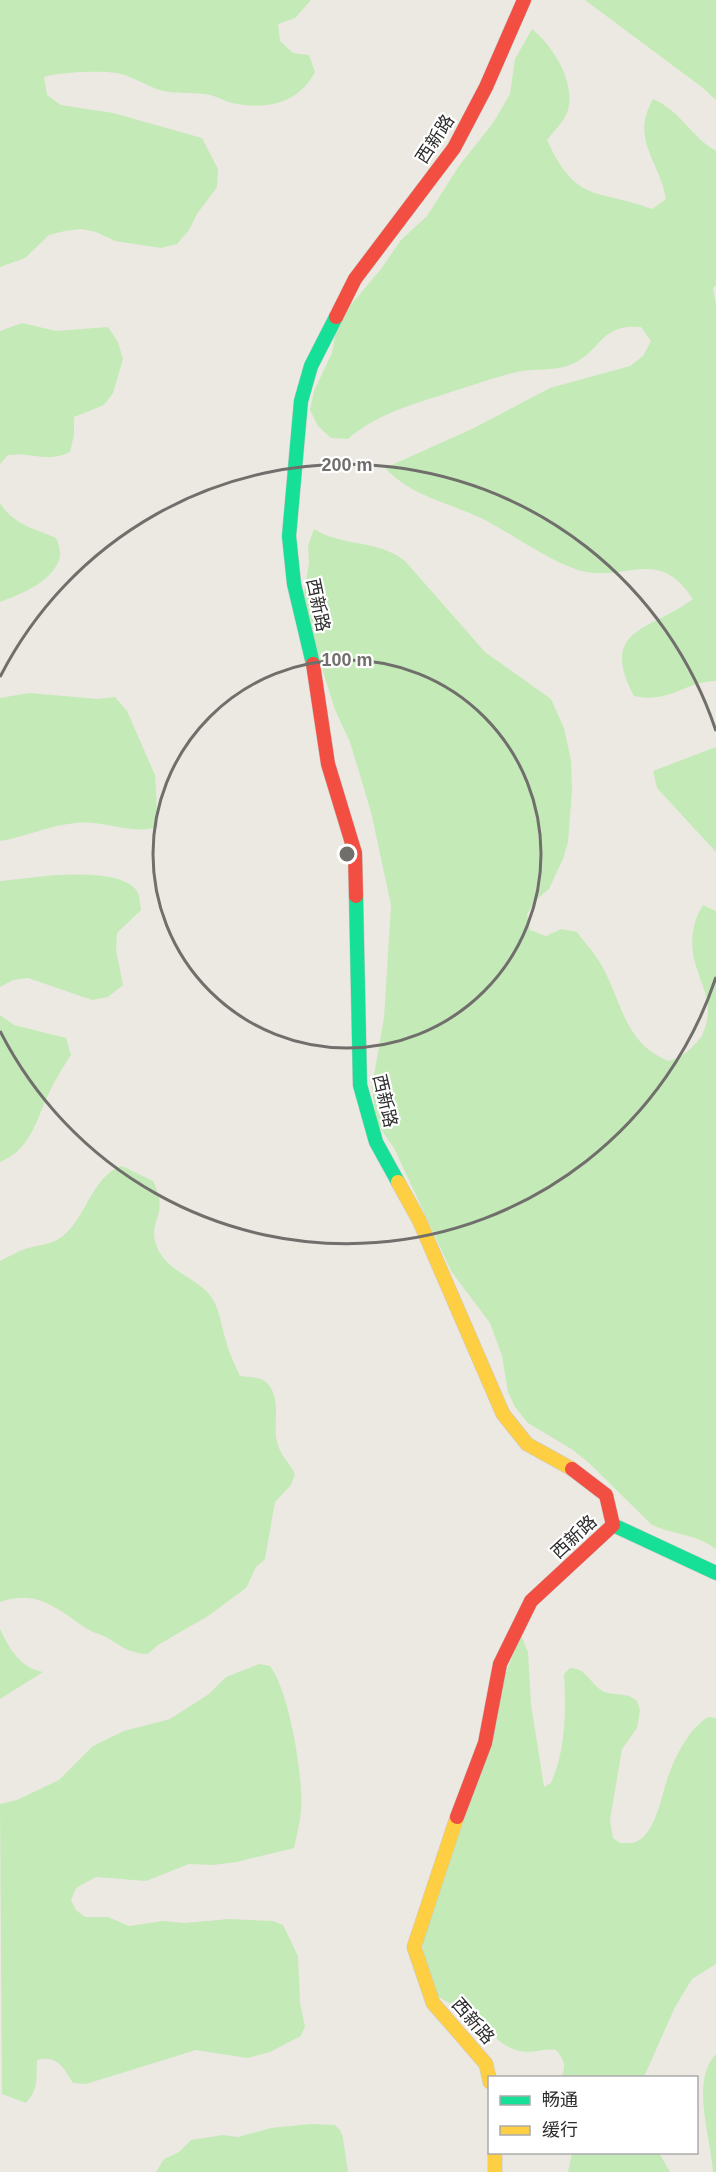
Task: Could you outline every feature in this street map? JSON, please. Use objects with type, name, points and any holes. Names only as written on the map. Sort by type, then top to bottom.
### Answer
[{"type":"street","name":"西新路","points":[[488,2076],[486,2064],[433,2003],[414,1947],[447,1844],[485,1743],[500,1664],[531,1601],[613,1525],[606,1495],[568,1466],[527,1444],[503,1414],[419,1220],[376,1142],[360,1085],[355,853],[328,764],[318,685],[294,584],[289,536],[301,401],[311,366],[355,279],[454,148],[486,87],[524,0]]},
{"type":"street","points":[[613,1525],[716,1573]]},
{"type":"street","points":[[495,2154],[495,2172]]},
{"type":"green space","points":[[0,0],[311,0],[295,18],[278,24],[280,41],[293,53],[309,55],[315,72],[308,83],[290,98],[269,105],[257,106],[232,103],[205,94],[163,91],[114,73],[71,73],[44,77],[47,95],[61,105],[113,113],[202,138],[218,169],[217,187],[177,244],[161,248],[115,241],[96,232],[81,229],[65,231],[49,235],[25,258],[0,267]]},
{"type":"green space","points":[[585,0],[716,0],[716,100],[703,88]]},
{"type":"green space","points":[[532,29],[555,56],[566,78],[569,90],[567,113],[547,140],[558,161],[579,185],[602,195],[652,209],[666,199],[645,138],[644,126],[653,99],[671,110],[699,138],[716,151],[716,285],[713,288],[716,305],[716,681],[704,682],[657,697],[634,696],[624,674],[622,657],[626,644],[634,634],[693,599],[680,583],[666,573],[653,569],[611,573],[578,570],[542,554],[485,520],[420,493],[407,486],[385,468],[474,428],[550,388],[630,366],[643,356],[651,341],[641,327],[627,327],[609,334],[590,352],[572,364],[559,368],[509,374],[397,410],[372,422],[348,439],[331,438],[318,426],[310,410],[314,391],[332,353],[338,320],[381,269],[401,240],[427,216],[459,166],[493,123],[510,94],[515,59]]},
{"type":"green space","points":[[22,323],[56,331],[108,327],[118,342],[123,359],[113,393],[104,405],[74,417],[74,435],[70,452],[54,457],[8,455],[0,464],[0,331]]},
{"type":"green space","points":[[0,503],[18,521],[56,538],[60,554],[57,565],[44,579],[27,591],[0,602]]},
{"type":"green space","points":[[314,529],[325,535],[383,549],[405,561],[485,652],[551,699],[564,728],[571,761],[572,791],[568,842],[549,889],[536,900],[527,914],[530,930],[546,936],[561,929],[577,932],[605,972],[624,1017],[641,1043],[653,1053],[669,1061],[691,1048],[702,1036],[706,1025],[708,1006],[694,959],[692,938],[697,917],[703,905],[716,911],[716,1549],[693,1537],[652,1525],[588,1462],[573,1450],[528,1423],[515,1407],[508,1392],[502,1356],[490,1323],[451,1271],[394,1148],[376,1122],[372,1087],[384,1018],[391,905],[371,812],[350,742],[335,710],[302,604],[309,563],[308,546]]},
{"type":"green space","points":[[29,693],[98,699],[115,697],[127,711],[155,775],[158,827],[137,829],[97,823],[76,823],[0,841],[0,698]]},
{"type":"green space","points":[[716,747],[716,852],[657,788],[653,771]]},
{"type":"green space","points":[[56,875],[111,877],[131,885],[138,893],[141,910],[117,933],[116,950],[123,985],[108,997],[92,1000],[28,978],[13,980],[0,987],[0,881]]},
{"type":"green space","points":[[0,1015],[14,1025],[66,1038],[71,1055],[48,1094],[28,1139],[21,1148],[0,1162]]},
{"type":"green space","points":[[122,1166],[153,1181],[160,1202],[154,1230],[157,1247],[168,1263],[209,1293],[218,1311],[229,1350],[240,1376],[263,1380],[273,1393],[277,1442],[295,1474],[291,1485],[275,1502],[265,1559],[256,1567],[246,1588],[208,1616],[158,1645],[148,1654],[126,1649],[89,1630],[58,1609],[37,1600],[14,1598],[0,1602],[0,1261],[25,1249],[55,1241],[64,1235],[72,1227],[104,1178]]},
{"type":"green space","points":[[0,1629],[11,1650],[22,1662],[43,1672],[0,1699]]},
{"type":"green space","points":[[521,1635],[528,1652],[531,1704],[544,1787],[551,1783],[560,1757],[565,1716],[564,1674],[570,1668],[581,1671],[605,1692],[626,1695],[637,1701],[640,1710],[637,1728],[622,1749],[610,1820],[613,1838],[620,1843],[634,1843],[644,1836],[654,1820],[669,1774],[684,1742],[701,1722],[708,1717],[716,1718],[716,1964],[692,1979],[675,2007],[644,2076],[561,2076],[564,2063],[556,2050],[524,2052],[503,2044],[471,2012],[438,1996],[429,1979],[420,1933],[489,1715]]},
{"type":"green space","points":[[259,1664],[270,1666],[276,1677],[287,1708],[295,1745],[301,1799],[300,1820],[294,1848],[237,1862],[213,1865],[189,1864],[146,1881],[96,1877],[76,1888],[71,1900],[76,1910],[85,1917],[108,1917],[129,1926],[163,1921],[185,1923],[229,1919],[273,1921],[283,1925],[298,1956],[300,2003],[305,2026],[301,2036],[270,2052],[247,2058],[196,2050],[86,2084],[73,2083],[55,2061],[37,2060],[35,2088],[26,2103],[2,2094],[0,1804],[17,1800],[59,1780],[93,1746],[124,1731],[170,1719],[209,1694],[226,1677]]},
{"type":"green space","points":[[716,2054],[716,2172],[713,2172],[703,2094],[708,2065]]},
{"type":"green space","points":[[311,2124],[335,2125],[340,2130],[348,2172],[156,2172],[164,2159],[179,2152],[191,2140],[223,2135],[238,2137],[271,2128]]},
{"type":"green space","points":[[572,2154],[660,2154],[670,2172],[568,2172]]},
{"type":"traffic: fast","points":[[313,664],[294,584],[289,536],[301,401],[311,366],[336,317]]},
{"type":"traffic: fast","points":[[356,896],[360,1085],[376,1142],[398,1182]]},
{"type":"traffic: fast","points":[[613,1525],[716,1573]]},
{"type":"traffic: slow","points":[[398,1182],[419,1220],[503,1414],[527,1444],[572,1469]]},
{"type":"traffic: slow","points":[[457,1817],[414,1947],[433,2003],[486,2064],[489,2076]]},
{"type":"traffic: slow","points":[[495,2154],[495,2172]]},
{"type":"traffic: jam","points":[[336,317],[355,279],[454,148],[486,87],[524,0]]},
{"type":"traffic: jam","points":[[313,664],[328,764],[355,853],[356,896]]},
{"type":"traffic: jam","points":[[457,1817],[485,1743],[500,1664],[531,1601],[613,1525],[606,1495],[572,1469]]}]
